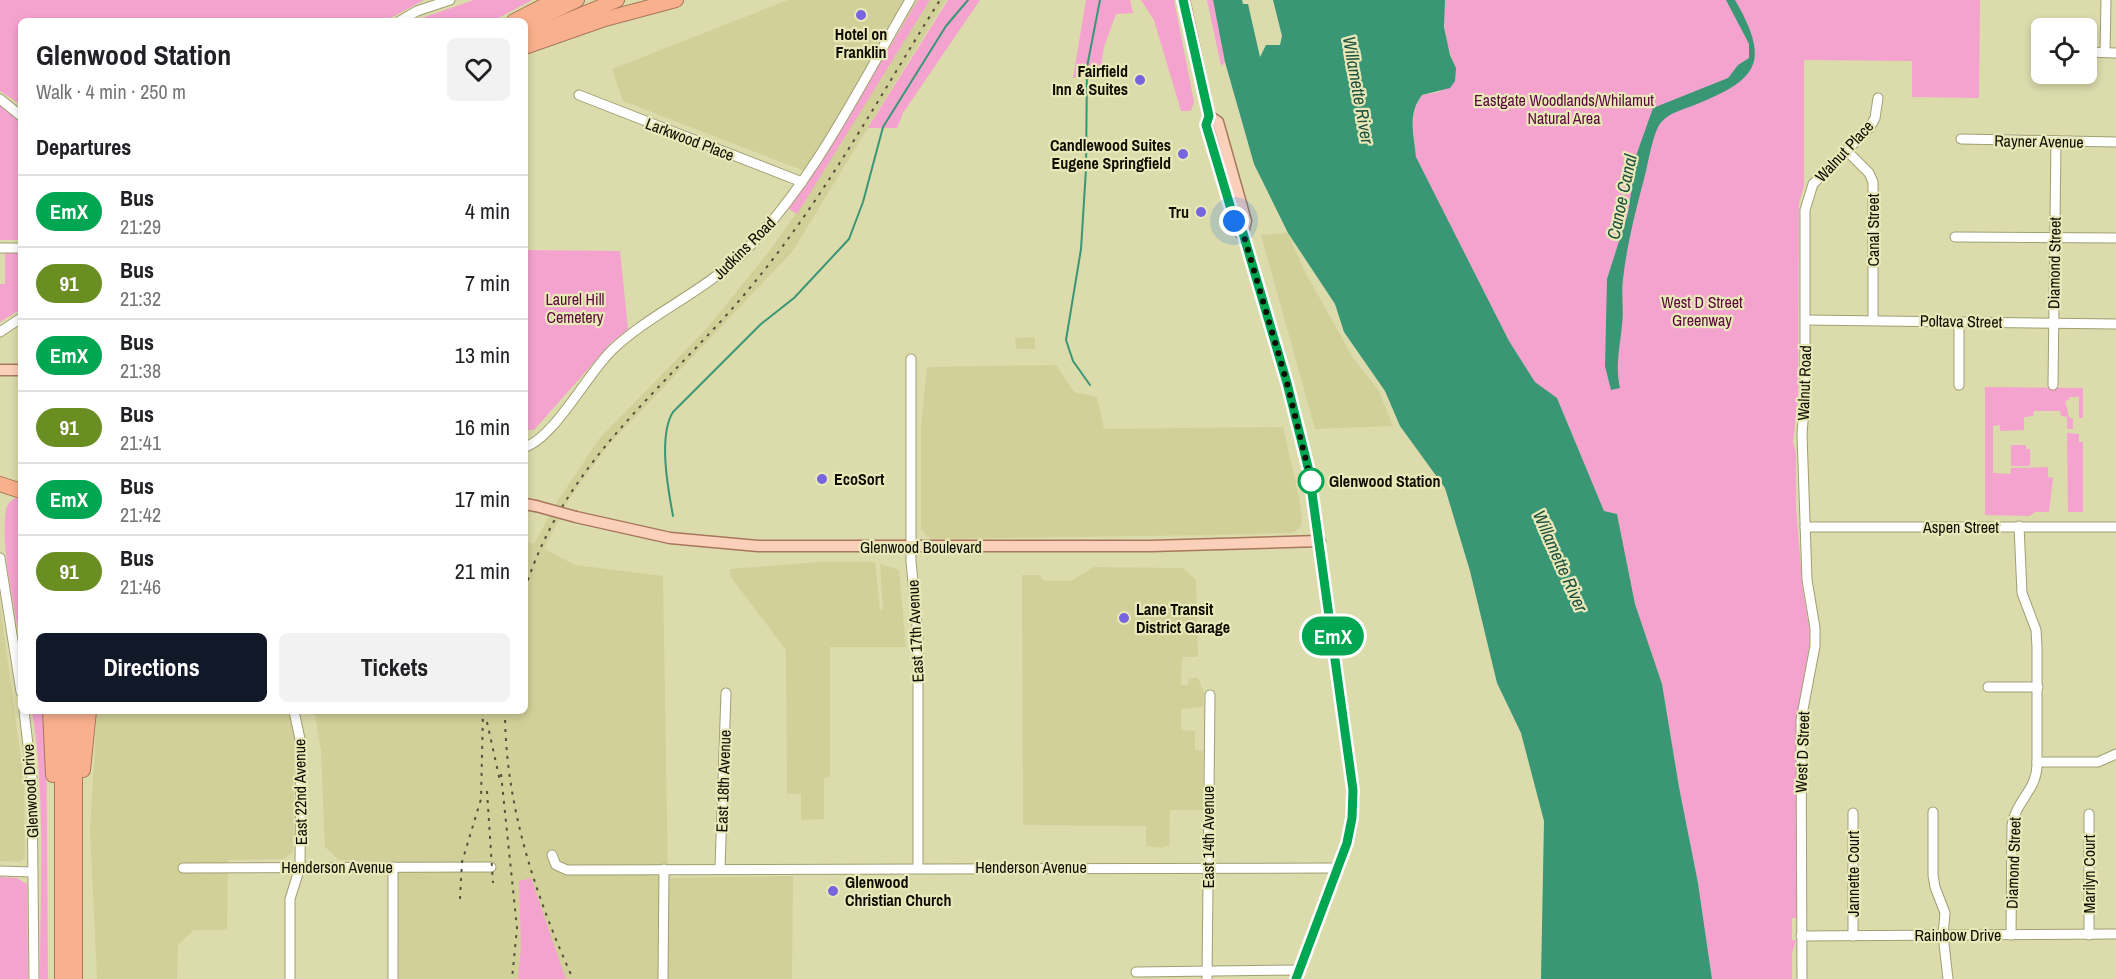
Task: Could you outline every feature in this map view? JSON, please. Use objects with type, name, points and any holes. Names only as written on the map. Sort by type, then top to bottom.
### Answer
[{"type":"highway","points":[[520,18],[555,0]]},
{"type":"highway","points":[[528,24],[576,0]]},
{"type":"highway","points":[[528,37],[616,0]]},
{"type":"highway","points":[[528,46],[605,19],[676,0]]},
{"type":"highway","points":[[0,484],[18,483]]},
{"type":"highway","points":[[0,484],[18,490]]},
{"type":"highway","points":[[50,714],[52,766],[68,864]]},
{"type":"highway","points":[[62,714],[75,979]]},
{"type":"highway","points":[[62,979],[75,714]]},
{"type":"highway","points":[[68,864],[89,714]]},
{"type":"main road","points":[[1184,0],[1209,116],[1206,125],[1236,226],[1243,233],[1298,425],[1320,541],[1353,790],[1352,818],[1337,868],[1298,975]]},
{"type":"main road","points":[[0,370],[18,370]]},
{"type":"main road","name":"Glenwood Boulevard","points":[[530,505],[670,538],[714,544],[1151,546],[1320,541]]},
{"type":"street","points":[[405,18],[417,11],[450,0]]},
{"type":"street","name":"Judkins Road","points":[[528,445],[542,438],[612,350],[635,331],[716,278],[743,253],[802,182],[910,0]]},
{"type":"street","points":[[2105,52],[2106,0]]},
{"type":"street","points":[[2097,52],[2116,53]]},
{"type":"street","name":"Larkwood Place","points":[[579,95],[802,182]]},
{"type":"street","name":"Walnut Place","points":[[1805,239],[1805,210],[1813,184],[1847,151],[1875,118],[1878,98]]},
{"type":"street","points":[[0,99],[18,114]]},
{"type":"street","name":"Rayner Avenue","points":[[1961,139],[2116,142]]},
{"type":"street","name":"Diamond Street","points":[[2053,385],[2056,141]]},
{"type":"street","name":"Canal Street","points":[[1847,151],[1869,173],[1873,182],[1873,319]]},
{"type":"street","points":[[1955,237],[2116,238]]},
{"type":"street","name":"Walnut Road","points":[[1805,239],[1806,320],[1802,434],[1805,527]]},
{"type":"street","points":[[0,248],[18,248]]},
{"type":"street","name":"Poltava Street","points":[[1806,320],[1873,319],[2116,324]]},
{"type":"street","points":[[0,332],[18,320]]},
{"type":"street","points":[[1959,322],[1959,385]]},
{"type":"street","name":"East 17th Avenue","points":[[911,359],[911,546],[918,636],[918,867]]},
{"type":"street","name":"Diamond Street","points":[[2011,935],[2012,825],[2015,808],[2033,788],[2037,775],[2036,630],[2022,593],[2019,526]]},
{"type":"street","name":"Aspen Street","points":[[1805,527],[2116,527]]},
{"type":"street","name":"West D Street","points":[[1802,979],[1801,720],[1815,646],[1815,628],[1807,580],[1805,527]]},
{"type":"street","points":[[0,558],[18,673]]},
{"type":"street","points":[[1988,687],[2038,687]]},
{"type":"street","name":"East 18th Avenue","points":[[720,868],[726,693]]},
{"type":"street","name":"East 14th Avenue","points":[[1207,975],[1210,695]]},
{"type":"street","name":"Glenwood Drive","points":[[24,714],[32,779],[34,979]]},
{"type":"street","name":"East 22nd Avenue","points":[[290,979],[290,899],[300,867],[301,744],[295,714]]},
{"type":"street","points":[[2037,762],[2098,762],[2116,754]]},
{"type":"street","points":[[1933,812],[1933,875],[1945,912],[1944,936],[1948,979]]},
{"type":"street","name":"Jannette Court","points":[[1853,813],[1853,936]]},
{"type":"street","name":"Marilyn Court","points":[[2089,814],[2089,935]]},
{"type":"street","name":"Henderson Avenue","points":[[552,855],[556,865],[567,870],[918,867],[1337,868]]},
{"type":"street","points":[[393,867],[393,979]]},
{"type":"street","name":"Henderson Avenue","points":[[183,868],[491,867]]},
{"type":"street","points":[[663,979],[664,869]]},
{"type":"street","points":[[0,871],[33,872]]},
{"type":"street","name":"Rainbow Drive","points":[[1801,936],[2116,934]]},
{"type":"street","points":[[1136,972],[1298,975]]},
{"type":"shaded area","points":[[788,0],[918,0],[812,174],[623,101],[612,69]]},
{"type":"shaded area","points":[[930,0],[946,0],[792,252],[606,448],[569,499],[544,549],[575,565],[663,576],[668,878],[793,876],[792,979],[399,979],[398,862],[339,860],[325,847],[321,750],[315,714],[528,714],[528,542],[534,544],[557,502],[599,439],[708,327],[771,249],[802,205]]},
{"type":"shaded area","points":[[1288,233],[1304,270],[1353,358],[1379,391],[1393,426],[1315,429],[1261,235]]},
{"type":"shaded area","points":[[1035,337],[1035,349],[1016,349],[1015,338]]},
{"type":"shaded area","points":[[1056,365],[1074,392],[1097,397],[1104,429],[1283,427],[1299,497],[1302,519],[1300,528],[1292,533],[1209,535],[934,539],[926,536],[921,528],[921,427],[927,367]]},
{"type":"shaded area","points":[[819,562],[875,562],[880,610],[883,609],[880,564],[899,570],[906,647],[830,647],[830,777],[824,778],[824,819],[801,820],[801,794],[787,794],[786,650],[730,576],[730,569]]},
{"type":"shaded area","points":[[1094,567],[1183,568],[1196,580],[1198,657],[1182,657],[1181,685],[1188,685],[1189,678],[1198,678],[1204,693],[1203,707],[1181,709],[1181,730],[1195,731],[1195,750],[1203,751],[1203,810],[1170,810],[1169,846],[1163,846],[1163,848],[1146,846],[1146,826],[1023,825],[1022,575],[1041,575],[1041,579],[1046,581],[1071,581]]},
{"type":"shaded area","points":[[0,603],[24,781],[25,858],[21,862],[0,861]]},
{"type":"shaded area","points":[[97,714],[288,714],[295,739],[293,852],[284,859],[228,860],[227,930],[194,930],[178,945],[177,979],[97,979],[90,830]]},
{"type":"green space","points":[[0,0],[424,0],[391,18],[18,18],[18,103],[0,91]]},
{"type":"green space","points":[[474,0],[532,0],[499,18],[422,18]]},
{"type":"green space","points":[[918,0],[930,0],[797,214],[789,209],[829,149]]},
{"type":"green space","points":[[948,0],[980,0],[903,113],[897,128],[868,128]]},
{"type":"green space","points":[[1086,0],[1130,0],[1133,13],[1116,14],[1104,47],[1100,73],[1073,78]]},
{"type":"green space","points":[[1141,0],[1174,0],[1194,102],[1191,111],[1181,111],[1154,20]]},
{"type":"green space","points":[[1207,0],[1213,0],[1225,62],[1221,66]]},
{"type":"green space","points":[[1445,0],[1980,0],[1979,98],[1912,97],[1912,61],[1804,60],[1804,186],[1799,203],[1798,397],[1793,442],[1796,453],[1796,507],[1803,592],[1810,632],[1808,660],[1796,722],[1798,918],[1792,918],[1792,940],[1796,940],[1792,953],[1792,979],[1712,979],[1698,883],[1662,684],[1635,604],[1617,514],[1604,511],[1557,398],[1535,382],[1509,341],[1416,157],[1413,117],[1418,102],[1422,95],[1440,92],[1456,68],[1446,34]]},
{"type":"green space","points":[[0,104],[18,119],[18,240],[0,240]]},
{"type":"green space","name":"Laurel Hill Cemetery","points":[[528,250],[620,251],[628,329],[612,342],[534,430],[528,430]]},
{"type":"green space","points":[[5,251],[18,252],[18,311],[0,322],[0,284],[5,284]]},
{"type":"green space","points":[[1985,387],[2083,388],[2083,418],[2079,418],[2079,397],[2069,397],[2069,400],[2065,401],[2069,417],[2073,419],[2073,429],[2067,429],[2067,417],[2061,416],[2060,411],[2034,411],[2033,416],[2024,417],[2024,430],[2000,431],[2000,425],[1993,426],[1993,473],[2010,474],[2011,468],[2048,467],[2048,477],[2053,478],[2049,512],[2035,512],[2030,516],[1985,515]]},
{"type":"green space","points":[[2067,433],[2079,434],[2079,442],[2083,442],[2083,512],[2068,512]]},
{"type":"green space","points":[[2011,445],[2026,445],[2026,449],[2030,449],[2030,466],[2011,466]]},
{"type":"green space","points":[[18,497],[18,629],[5,542],[7,508],[10,502]]},
{"type":"green space","points":[[32,714],[46,714],[48,979],[40,979],[41,810]]},
{"type":"green space","points":[[0,877],[17,878],[27,884],[28,979],[0,979]]},
{"type":"green space","points":[[531,878],[566,979],[518,979],[521,948],[519,881]]},
{"type":"water","name":"Willamette River","points":[[1213,0],[1242,0],[1243,4],[1248,4],[1260,57],[1266,45],[1280,45],[1282,36],[1273,0],[1445,0],[1444,27],[1450,55],[1456,68],[1455,81],[1450,88],[1422,95],[1417,102],[1413,117],[1416,157],[1509,341],[1535,382],[1557,398],[1604,511],[1617,514],[1635,604],[1662,684],[1698,883],[1712,979],[1541,979],[1544,821],[1521,733],[1497,683],[1470,571],[1445,488],[1400,426],[1385,391],[1344,332],[1335,304],[1288,233],[1254,164],[1225,62]]},
{"type":"water","points":[[1726,0],[1735,0],[1753,40],[1755,55],[1752,67],[1744,78],[1731,87],[1714,97],[1673,114],[1664,119],[1658,127],[1627,252],[1622,285],[1623,319],[1618,364],[1620,388],[1611,390],[1605,366],[1607,279],[1628,213],[1637,153],[1653,108],[1728,78],[1738,65],[1749,58],[1749,44]]},
{"type":"waterway","points":[[673,516],[665,448],[668,422],[673,412],[761,324],[794,298],[849,239],[863,202],[883,127],[946,26],[968,0]]},
{"type":"waterway","points":[[1090,385],[1073,361],[1066,340],[1081,249],[1086,169],[1087,67],[1100,0]]},
{"type":"railway","points":[[528,581],[544,541],[568,497],[596,457],[729,312],[787,241],[833,174],[940,0]]},
{"type":"railway","points":[[460,899],[462,862],[481,799],[483,714]]},
{"type":"railway","points":[[505,714],[506,746],[516,815],[546,915],[573,979]]},
{"type":"railway","points":[[487,722],[500,781]]},
{"type":"railway","points":[[501,774],[517,928],[512,979]]},
{"type":"railway","points":[[487,791],[493,883]]},
{"type":"bus line","name":"EmX","points":[[1183,0],[1209,116],[1206,125],[1236,226],[1243,233],[1287,383],[1309,471],[1318,521],[1350,760],[1353,790],[1352,818],[1347,843],[1296,979]]},
{"type":"place","name":"Hotel on Franklin","points":[[861,15]]},
{"type":"place","name":"Fairfield Inn & Suites","points":[[1140,80]]},
{"type":"place","name":"Candlewood Suites Eugene Springfield","points":[[1183,154]]},
{"type":"place","name":"Tru","points":[[1201,212]]},
{"type":"place","name":"EcoSort","points":[[822,479]]},
{"type":"place","name":"Glenwood Station","points":[[1311,481]]},
{"type":"place","name":"Lane Transit District Garage","points":[[1124,618]]},
{"type":"place","name":"Glenwood Christian Church","points":[[833,891]]},
{"type":"route","points":[[1234,221],[1243,233],[1287,383],[1311,481]]},
{"type":"park label","name":"Eastgate Woodlands/Whilamut Natural Area","points":[[1564,109]]},
{"type":"park label","name":"West D Street Greenway","points":[[1702,311]]},
{"type":"water label","name":"Canoe Canal","points":[[1622,197]]}]
